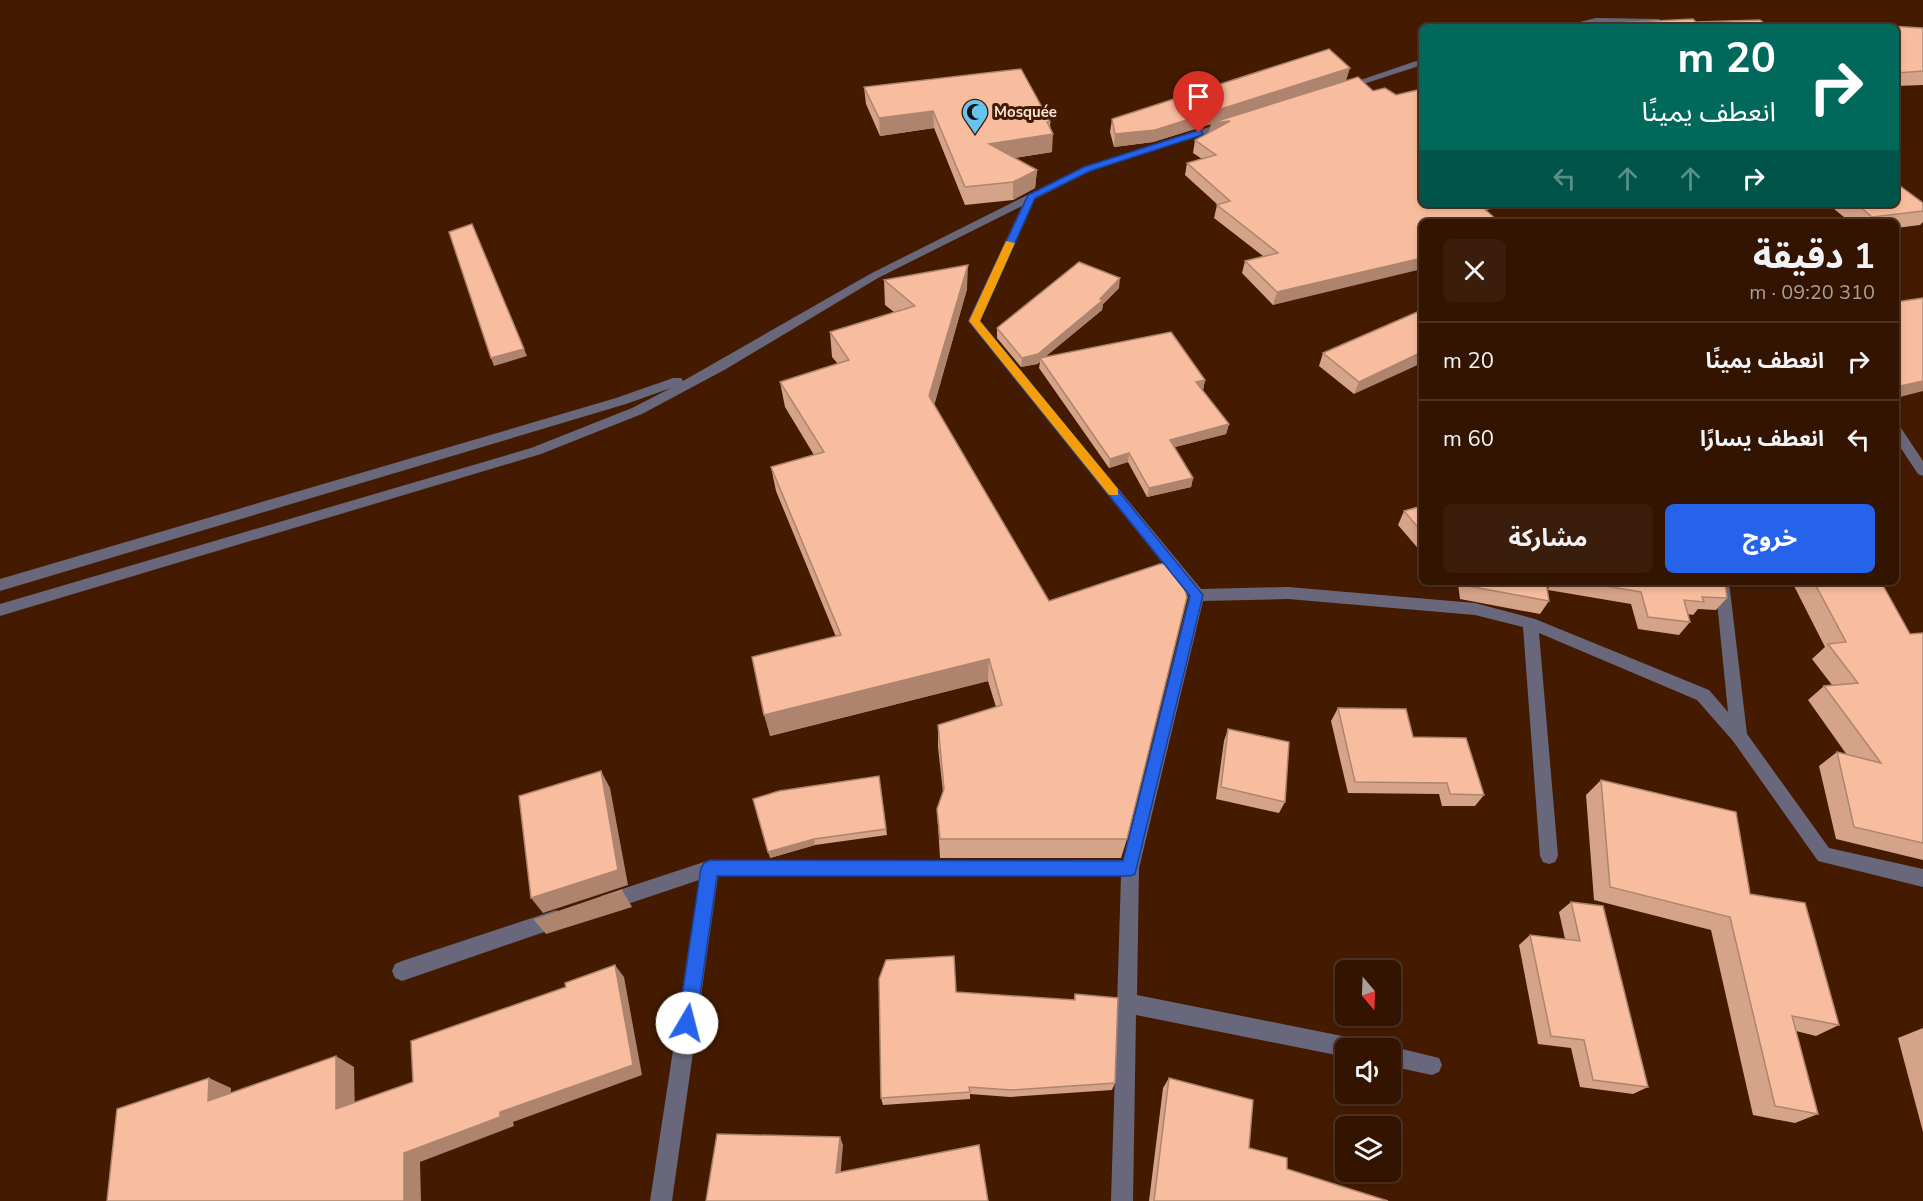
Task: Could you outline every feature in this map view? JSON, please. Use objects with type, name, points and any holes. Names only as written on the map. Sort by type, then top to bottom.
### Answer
[{"type":"street","points":[[1580,24],[1596,21],[1664,23]]},
{"type":"street","points":[[1333,90],[1419,63]]},
{"type":"street","points":[[0,610],[536,451],[637,411],[722,366],[874,276],[1087,169],[1243,119]]},
{"type":"street","points":[[1031,197],[974,321],[1197,595]]},
{"type":"street","points":[[0,585],[621,401],[722,366]]},
{"type":"street","points":[[1899,435],[1923,471]]},
{"type":"street","points":[[1722,585],[1739,736]]},
{"type":"street","points":[[1197,595],[1288,593],[1475,609],[1530,622],[1703,695],[1739,736],[1824,855],[1923,878]]},
{"type":"street","points":[[1122,1201],[1130,868],[1197,595]]},
{"type":"street","points":[[1530,622],[1550,856]]},
{"type":"street","points":[[402,970],[710,868],[1130,868]]},
{"type":"street","points":[[661,1201],[710,868]]},
{"type":"street","points":[[1127,1003],[1335,1045]]},
{"type":"street","points":[[1401,1058],[1432,1065]]},
{"type":"building","points":[[1693,19],[1696,22],[1760,20],[1765,24],[1598,24]]},
{"type":"building","points":[[1899,27],[1923,28],[1923,71],[1899,73]]},
{"type":"building","points":[[1329,49],[1350,68],[1155,130],[1115,134],[1112,119]]},
{"type":"building","points":[[1021,69],[1050,122],[1047,122],[1053,134],[989,144],[1037,170],[1013,182],[965,187],[933,111],[879,118],[864,87]]},
{"type":"building","points":[[1358,77],[1373,91],[1385,88],[1396,95],[1419,90],[1419,207],[1482,207],[1496,219],[1419,219],[1419,259],[1277,292],[1245,261],[1278,253],[1217,205],[1230,201],[1187,163],[1216,155],[1195,140],[1230,121],[1211,123]]},
{"type":"building","points":[[1899,185],[1923,203],[1923,211],[1872,217],[1860,207],[1899,207]]},
{"type":"building","points":[[472,224],[524,349],[491,358],[449,232]]},
{"type":"building","points":[[1079,262],[1120,278],[1100,299],[1103,300],[1038,354],[1022,358],[997,328]]},
{"type":"building","points":[[968,265],[929,396],[1049,601],[1160,564],[1177,563],[1187,597],[1127,839],[940,839],[937,809],[944,789],[938,725],[1002,705],[989,659],[764,715],[752,657],[841,635],[771,467],[824,452],[780,382],[849,360],[830,332],[915,306],[884,280]]},
{"type":"building","points":[[1923,298],[1923,381],[1899,386],[1899,302]]},
{"type":"building","points":[[1419,311],[1419,353],[1359,382],[1323,353]]},
{"type":"building","points":[[1171,332],[1205,380],[1196,382],[1229,424],[1170,440],[1193,478],[1149,488],[1129,453],[1110,459],[1040,358]]},
{"type":"building","points":[[1419,507],[1419,528],[1404,511]]},
{"type":"building","points":[[1546,585],[1549,601],[1468,586]]},
{"type":"building","points":[[1600,585],[1725,585],[1727,598],[1702,597],[1704,602],[1684,600],[1690,622],[1648,617],[1641,592]]},
{"type":"building","points":[[1816,585],[1883,585],[1910,634],[1923,633],[1923,843],[1854,827],[1837,752],[1881,763],[1824,686],[1858,683],[1828,644],[1846,642]]},
{"type":"building","points":[[1338,708],[1406,709],[1413,737],[1466,738],[1484,795],[1450,794],[1447,783],[1355,782]]},
{"type":"building","points":[[1228,729],[1289,742],[1285,802],[1221,787]]},
{"type":"building","points":[[601,771],[618,870],[531,898],[519,796]]},
{"type":"building","points":[[879,776],[886,829],[814,839],[768,852],[753,799],[779,791]]},
{"type":"building","points":[[1601,780],[1736,812],[1750,894],[1805,903],[1839,1025],[1792,1016],[1818,1114],[1775,1106],[1730,917],[1610,887]]},
{"type":"building","points":[[622,890],[622,892],[534,920]]},
{"type":"building","points":[[1571,902],[1603,906],[1648,1087],[1593,1080],[1584,1040],[1551,1036],[1530,935],[1580,941]]},
{"type":"building","points":[[954,956],[956,992],[1075,1000],[1075,994],[1118,998],[1115,1083],[1011,1090],[969,1087],[970,1092],[881,1098],[879,979],[886,960]]},
{"type":"building","points":[[615,965],[633,1065],[500,1112],[500,1117],[404,1153],[404,1201],[107,1201],[117,1109],[209,1078],[208,1101],[336,1056],[336,1109],[413,1082],[411,1041],[566,987],[565,983]]},
{"type":"building","points":[[1169,1078],[1253,1100],[1249,1148],[1287,1158],[1287,1169],[1388,1201],[1154,1201]]},
{"type":"building","points":[[717,1134],[840,1137],[836,1173],[979,1145],[988,1201],[706,1201]]},
{"type":"slow traffic","points":[[1010,243],[974,321],[1113,492]]},
{"type":"place","name":"Mosquée","points":[[975,135]]},
{"type":"route","points":[[687,1023],[710,868],[1130,868],[1197,595],[974,321],[1031,197],[1087,169],[1199,133]]}]
